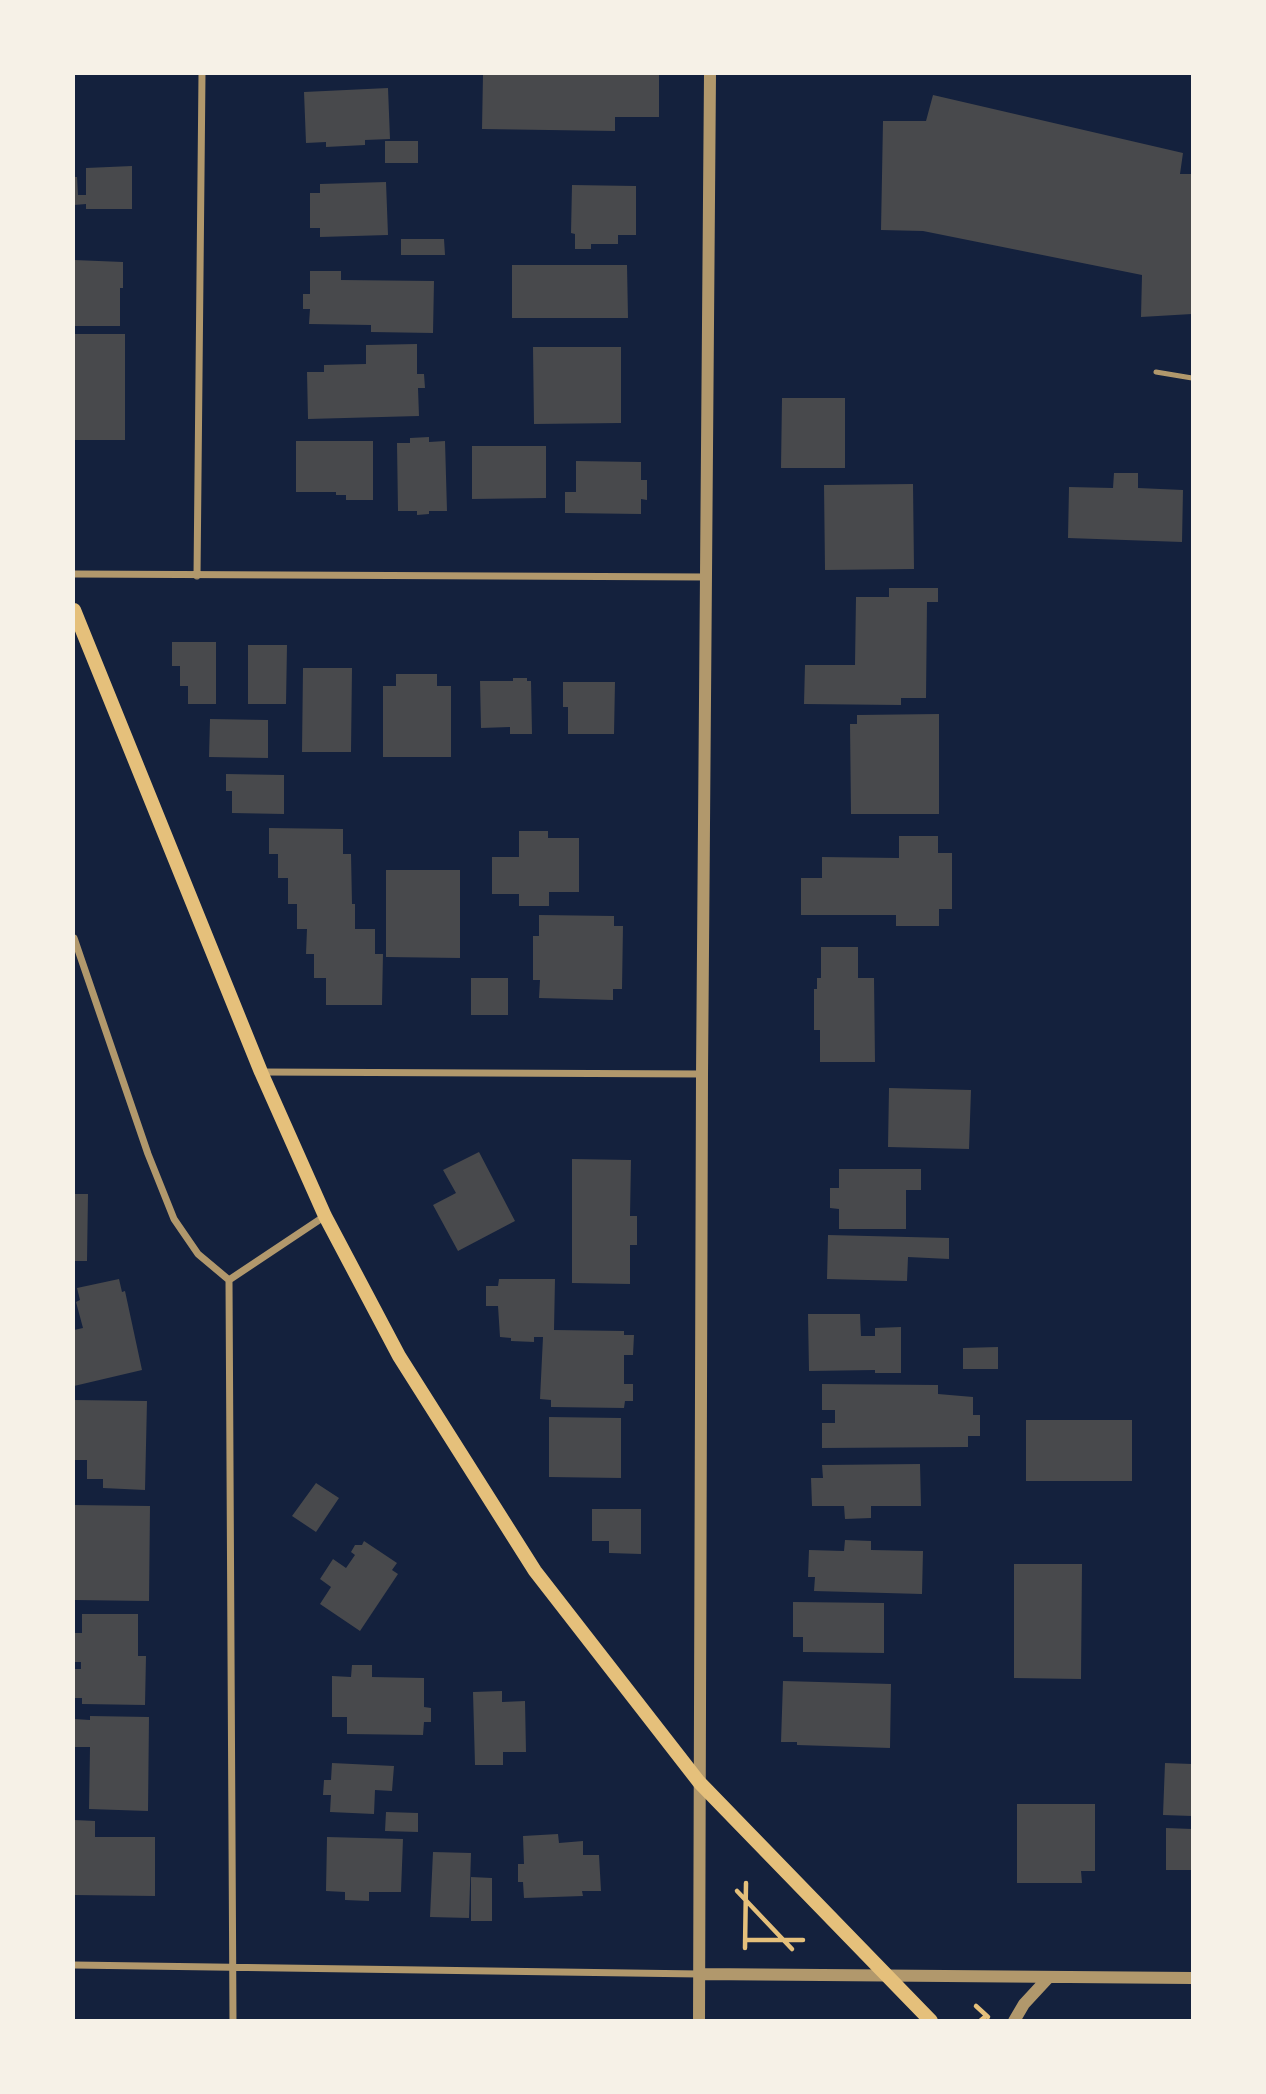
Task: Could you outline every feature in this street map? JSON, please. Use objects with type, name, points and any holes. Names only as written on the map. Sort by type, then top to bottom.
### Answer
[{"type":"main road","points":[[74,610],[261,1072],[325,1216],[399,1356],[535,1571],[699,1782],[931,2021]]},
{"type":"street","points":[[197,576],[202,74]]},
{"type":"street","points":[[699,2021],[702,1074],[710,74]]},
{"type":"street","points":[[74,574],[706,577]]},
{"type":"street","points":[[74,938],[143,1141],[174,1219],[198,1254],[229,1280],[233,2021]]},
{"type":"street","points":[[261,1072],[702,1074]]},
{"type":"street","points":[[229,1280],[325,1216]]},
{"type":"street","points":[[74,1965],[1192,1978]]},
{"type":"street","points":[[1014,2021],[1024,2004],[1049,1977]]},
{"type":"lane","points":[[1156,372],[1192,378]]},
{"type":"path","points":[[745,1953],[746,1883]]},
{"type":"path","points":[[737,1891],[798,1954]]},
{"type":"path","points":[[745,1940],[803,1940]]},
{"type":"path","points":[[976,2006],[989,2018],[980,2021]]},
{"type":"building","points":[[483,74],[659,74],[659,117],[615,117],[615,131],[482,129]]},
{"type":"building","points":[[388,88],[390,139],[365,140],[365,145],[326,147],[326,142],[306,143],[304,92]]},
{"type":"building","points":[[933,95],[1183,153],[1180,174],[1192,174],[1192,314],[1141,317],[1142,275],[923,231],[881,230],[883,121],[926,121]]},
{"type":"building","points":[[385,141],[418,141],[418,163],[385,163]]},
{"type":"building","points":[[132,166],[132,209],[86,209],[86,204],[74,205],[74,177],[77,177],[78,195],[86,195],[86,168]]},
{"type":"building","points":[[386,182],[388,235],[320,237],[320,228],[310,228],[310,193],[320,193],[320,184]]},
{"type":"building","points":[[572,185],[636,186],[636,235],[618,235],[618,244],[591,244],[591,249],[575,249],[575,234],[571,233]]},
{"type":"building","points":[[401,239],[444,239],[445,255],[401,255]]},
{"type":"building","points":[[74,260],[123,262],[120,326],[74,326]]},
{"type":"building","points":[[512,265],[627,265],[628,318],[512,318]]},
{"type":"building","points":[[310,271],[341,271],[341,280],[434,281],[433,333],[371,332],[371,325],[309,324],[310,309],[303,309],[303,294],[310,294]]},
{"type":"building","points":[[74,334],[125,334],[125,440],[74,440]]},
{"type":"building","points":[[417,344],[417,374],[424,374],[425,388],[418,388],[419,416],[308,419],[307,372],[324,372],[324,365],[366,364],[366,345]]},
{"type":"building","points":[[533,347],[621,347],[621,423],[534,424]]},
{"type":"building","points":[[782,398],[845,398],[845,468],[781,468]]},
{"type":"building","points":[[429,437],[429,442],[445,441],[447,511],[429,511],[429,514],[417,515],[417,511],[398,511],[397,443],[410,443],[410,438]]},
{"type":"building","points":[[296,441],[373,441],[373,500],[346,500],[346,495],[336,495],[336,492],[296,492]]},
{"type":"building","points":[[472,446],[546,446],[546,498],[472,499]]},
{"type":"building","points":[[576,461],[641,462],[641,480],[647,480],[647,500],[641,499],[641,514],[565,513],[565,492],[576,492]]},
{"type":"building","points":[[1114,473],[1138,473],[1138,488],[1183,490],[1182,542],[1068,538],[1069,487],[1113,488]]},
{"type":"building","points":[[913,484],[914,569],[825,570],[824,485]]},
{"type":"building","points":[[889,588],[938,588],[938,602],[927,602],[926,698],[901,698],[901,705],[804,704],[805,665],[855,665],[856,597],[889,597]]},
{"type":"building","points":[[172,642],[216,642],[216,704],[188,704],[188,686],[180,686],[180,666],[172,666]]},
{"type":"building","points":[[248,645],[287,645],[286,704],[248,704]]},
{"type":"building","points":[[303,668],[352,668],[351,752],[302,752]]},
{"type":"building","points":[[396,674],[437,674],[437,686],[451,686],[451,757],[383,757],[383,686],[396,686]]},
{"type":"building","points":[[513,678],[527,678],[527,681],[531,681],[532,734],[510,734],[510,727],[481,728],[480,681],[513,681]]},
{"type":"building","points":[[563,682],[615,682],[614,734],[568,734],[568,707],[563,707]]},
{"type":"building","points":[[939,714],[939,814],[851,814],[850,724],[857,724],[857,715]]},
{"type":"building","points":[[210,719],[268,720],[268,758],[209,757]]},
{"type":"building","points":[[226,774],[284,775],[284,814],[232,813],[232,791],[226,791]]},
{"type":"building","points":[[269,828],[343,829],[343,854],[351,854],[355,929],[375,929],[375,954],[383,954],[382,1005],[326,1005],[326,978],[314,978],[314,954],[306,954],[307,929],[297,929],[297,904],[288,904],[288,878],[278,878],[278,854],[269,854]]},
{"type":"building","points":[[519,831],[548,831],[548,838],[579,838],[579,892],[549,892],[549,906],[519,906],[519,894],[492,894],[492,857],[519,857]]},
{"type":"building","points":[[899,836],[938,836],[938,853],[952,853],[952,909],[939,909],[939,926],[896,926],[896,915],[801,915],[801,878],[822,878],[822,857],[899,858]]},
{"type":"building","points":[[386,870],[460,870],[460,958],[386,957]]},
{"type":"building","points":[[539,915],[614,916],[614,926],[623,926],[622,989],[613,989],[613,1000],[539,998],[540,980],[533,980],[533,936],[539,936]]},
{"type":"building","points":[[821,947],[858,947],[858,978],[874,978],[875,1062],[820,1062],[820,1030],[814,1030],[814,989],[817,989],[817,978],[821,978]]},
{"type":"building","points":[[471,978],[508,978],[508,1015],[471,1015]]},
{"type":"building","points":[[889,1088],[971,1090],[969,1149],[888,1147]]},
{"type":"building","points":[[479,1152],[515,1221],[458,1251],[433,1205],[456,1193],[443,1170]]},
{"type":"building","points":[[572,1159],[631,1160],[630,1216],[637,1216],[637,1245],[630,1245],[630,1284],[572,1283]]},
{"type":"building","points":[[839,1169],[921,1169],[921,1190],[906,1190],[906,1229],[839,1229],[839,1209],[830,1208],[830,1188],[839,1188]]},
{"type":"building","points":[[74,1194],[88,1194],[87,1261],[74,1261]]},
{"type":"building","points":[[828,1235],[949,1238],[949,1259],[908,1257],[907,1281],[827,1279]]},
{"type":"building","points":[[119,1279],[122,1292],[125,1291],[142,1370],[74,1386],[74,1330],[83,1328],[76,1302],[80,1300],[77,1288]]},
{"type":"building","points":[[499,1279],[555,1279],[554,1330],[624,1331],[624,1335],[634,1335],[633,1355],[624,1355],[624,1384],[633,1384],[633,1401],[625,1401],[624,1408],[551,1407],[551,1400],[540,1399],[543,1337],[534,1337],[534,1342],[511,1341],[511,1338],[500,1337],[498,1306],[486,1306],[486,1286],[498,1286]]},
{"type":"building","points":[[808,1314],[860,1314],[861,1336],[875,1336],[875,1328],[901,1327],[901,1373],[875,1373],[875,1370],[809,1371]]},
{"type":"building","points":[[998,1347],[998,1369],[963,1369],[963,1348]]},
{"type":"building","points":[[822,1384],[938,1385],[938,1394],[973,1397],[973,1415],[980,1415],[980,1436],[968,1436],[968,1447],[822,1448],[822,1423],[835,1423],[835,1410],[822,1410]]},
{"type":"building","points":[[74,1400],[147,1401],[145,1490],[103,1488],[103,1479],[87,1479],[87,1460],[74,1460]]},
{"type":"building","points":[[549,1417],[621,1418],[621,1478],[549,1477]]},
{"type":"building","points":[[1026,1420],[1132,1420],[1132,1481],[1026,1481]]},
{"type":"building","points":[[920,1464],[921,1506],[871,1506],[871,1518],[845,1519],[844,1506],[812,1506],[811,1478],[823,1478],[822,1465]]},
{"type":"building","points":[[316,1483],[339,1498],[316,1532],[292,1516]]},
{"type":"building","points":[[74,1505],[150,1506],[149,1601],[74,1600]]},
{"type":"building","points":[[592,1509],[641,1509],[641,1554],[609,1553],[609,1541],[592,1541]]},
{"type":"building","points":[[845,1540],[871,1541],[871,1550],[923,1551],[922,1594],[814,1591],[815,1577],[808,1577],[809,1550],[844,1551]]},
{"type":"building","points":[[364,1541],[397,1563],[392,1570],[398,1574],[360,1631],[320,1604],[331,1587],[320,1579],[333,1559],[346,1568],[355,1555],[351,1552],[355,1545],[362,1545]]},
{"type":"building","points":[[1014,1564],[1082,1564],[1081,1679],[1014,1678]]},
{"type":"building","points":[[793,1602],[884,1603],[884,1653],[803,1652],[803,1637],[793,1637]]},
{"type":"building","points":[[82,1614],[138,1614],[138,1656],[146,1656],[145,1705],[82,1704],[82,1698],[74,1698],[74,1669],[81,1669],[81,1662],[74,1662],[74,1633],[82,1633]]},
{"type":"building","points":[[352,1665],[372,1665],[372,1677],[424,1678],[424,1707],[431,1708],[431,1722],[424,1722],[423,1735],[347,1734],[347,1717],[332,1717],[332,1676],[351,1677]]},
{"type":"building","points":[[783,1681],[891,1684],[890,1748],[797,1745],[797,1742],[781,1742]]},
{"type":"building","points":[[502,1691],[502,1702],[525,1701],[526,1752],[503,1752],[503,1765],[475,1765],[473,1692]]},
{"type":"building","points":[[90,1716],[149,1717],[148,1811],[89,1809],[90,1747],[74,1747],[74,1719],[90,1720]]},
{"type":"building","points":[[332,1763],[394,1766],[392,1791],[375,1790],[374,1814],[330,1812],[331,1795],[323,1795],[324,1780],[331,1780]]},
{"type":"building","points":[[1165,1763],[1192,1764],[1192,1816],[1163,1815]]},
{"type":"building","points":[[1017,1804],[1095,1804],[1095,1871],[1081,1871],[1082,1883],[1017,1883]]},
{"type":"building","points":[[386,1812],[418,1813],[418,1832],[385,1831]]},
{"type":"building","points":[[74,1820],[95,1821],[95,1837],[155,1837],[155,1896],[74,1895]]},
{"type":"building","points":[[1166,1828],[1192,1829],[1192,1870],[1166,1870]]},
{"type":"building","points":[[558,1834],[559,1843],[583,1841],[583,1855],[599,1855],[601,1891],[582,1891],[583,1896],[524,1898],[523,1882],[518,1882],[518,1864],[524,1864],[523,1836]]},
{"type":"building","points":[[327,1837],[403,1839],[401,1892],[369,1892],[369,1901],[345,1900],[345,1892],[326,1891]]},
{"type":"building","points":[[433,1852],[471,1853],[469,1918],[430,1917]]},
{"type":"building","points":[[471,1877],[492,1878],[492,1921],[471,1921]]}]
